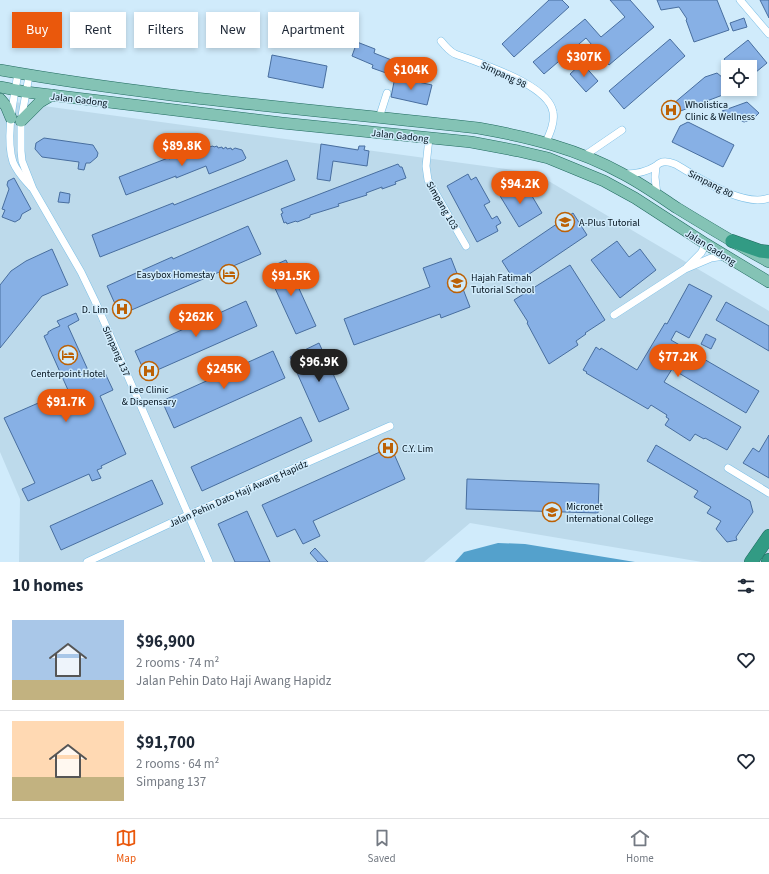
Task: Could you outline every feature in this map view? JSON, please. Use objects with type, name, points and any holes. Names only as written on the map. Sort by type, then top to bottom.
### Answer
[{"type":"highway","points":[[732,241],[760,251],[769,252]]},
{"type":"highway","points":[[751,562],[769,536]]},
{"type":"main road","name":"Jalan Gadong","points":[[0,70],[29,76],[165,94],[478,128],[546,142],[584,156],[623,174],[769,262]]},
{"type":"main road","name":"Jalan Gadong","points":[[0,87],[26,92],[179,111],[478,143],[512,149],[548,158],[604,181],[635,198],[706,244],[769,282]]},
{"type":"main road","points":[[165,94],[179,111]]},
{"type":"main road","points":[[0,99],[16,120],[52,95]]},
{"type":"street","points":[[740,0],[769,34]]},
{"type":"street","name":"Simpang 98","points":[[441,42],[456,54],[503,71],[533,88],[545,98],[551,105],[553,112],[553,124],[546,142]]},
{"type":"street","name":"Simpang 137","points":[[18,73],[15,90],[16,120],[21,156],[33,189],[81,272],[95,301],[142,405],[209,562]]},
{"type":"street","name":"Simpang 137","points":[[29,76],[26,92],[16,120],[10,149],[14,163],[21,176],[33,189]]},
{"type":"street","points":[[379,118],[386,93]]},
{"type":"street","points":[[584,156],[622,130]]},
{"type":"street","name":"Simpang 103","points":[[429,138],[426,166],[428,180],[466,246]]},
{"type":"street","name":"Simpang 80","points":[[623,174],[637,174],[647,171],[661,162],[670,162],[736,196],[758,200],[769,198]]},
{"type":"street","points":[[656,166],[654,177],[657,195]]},
{"type":"street","points":[[686,269],[701,253],[706,244]]},
{"type":"street","points":[[614,315],[686,269],[717,256],[726,256]]},
{"type":"street","name":"Jalan Pehin Dato Haji Awang Hapidz","points":[[87,562],[188,515],[390,426]]},
{"type":"street","points":[[728,468],[769,494]]},
{"type":"shaded area","points":[[0,100],[535,173],[769,311],[769,562],[702,562],[470,523],[424,562],[19,562],[20,499],[0,452]]},
{"type":"water","points":[[498,543],[525,544],[635,562],[455,562],[464,552]]},
{"type":"building","points":[[549,0],[562,0],[569,7],[514,57],[502,44]]},
{"type":"building","points":[[610,0],[630,0],[654,27],[609,65],[586,38],[544,74],[533,62],[585,19],[601,37],[625,17]]},
{"type":"building","points":[[657,0],[717,0],[729,30],[694,42],[686,20],[687,19],[679,7],[661,10]]},
{"type":"building","points":[[760,0],[769,0],[769,18]]},
{"type":"building","points":[[744,18],[747,27],[733,31],[730,23]]},
{"type":"building","points":[[670,39],[685,56],[624,109],[609,91]]},
{"type":"building","points":[[748,40],[767,63],[757,71],[757,60],[724,59]]},
{"type":"building","points":[[359,43],[375,49],[374,53],[394,61],[389,74],[372,68],[373,65],[352,56],[355,48],[359,48]]},
{"type":"building","points":[[272,55],[327,66],[323,88],[268,77]]},
{"type":"building","points":[[582,63],[598,81],[586,92],[570,74]]},
{"type":"building","points":[[717,73],[721,76],[721,96],[670,115],[667,109],[705,77]]},
{"type":"building","points":[[395,77],[432,85],[427,105],[391,97]]},
{"type":"building","points":[[747,102],[759,113],[753,119],[744,122],[722,111]]},
{"type":"building","points":[[688,122],[734,145],[723,167],[672,142],[680,126]]},
{"type":"building","points":[[44,138],[93,145],[98,153],[97,157],[90,163],[86,163],[84,170],[78,169],[79,162],[42,157],[35,149],[36,143]]},
{"type":"building","points":[[321,144],[358,150],[359,146],[365,146],[364,150],[369,151],[367,166],[333,161],[330,181],[317,179]]},
{"type":"building","points":[[204,145],[208,145],[209,147],[217,146],[218,148],[222,147],[223,149],[226,147],[227,149],[231,148],[232,150],[235,148],[242,150],[246,158],[209,174],[206,166],[126,195],[119,177]]},
{"type":"building","points":[[287,160],[295,180],[100,257],[92,235],[173,203],[174,205]]},
{"type":"building","points":[[398,164],[402,167],[406,178],[395,182],[396,184],[366,193],[367,195],[338,204],[339,206],[310,215],[310,217],[297,222],[287,224],[286,222],[284,223],[281,209]]},
{"type":"building","points":[[468,174],[471,180],[476,177],[490,202],[484,205],[492,219],[497,216],[501,223],[496,226],[498,231],[477,242],[447,186]]},
{"type":"building","points":[[14,178],[31,209],[22,214],[20,219],[15,222],[2,217],[5,210],[2,209],[9,189],[7,185],[8,181]]},
{"type":"building","points":[[511,183],[520,197],[529,191],[542,213],[519,227],[497,191]]},
{"type":"building","points":[[60,192],[70,194],[69,203],[58,202]]},
{"type":"building","points":[[573,213],[587,235],[516,283],[502,261]]},
{"type":"building","points":[[248,226],[261,254],[120,315],[107,286],[172,257],[173,259]]},
{"type":"building","points":[[617,241],[629,257],[640,249],[656,270],[620,298],[591,260]]},
{"type":"building","points":[[52,249],[68,285],[42,296],[0,348],[0,285],[11,271],[26,261]]},
{"type":"building","points":[[451,258],[470,307],[441,318],[440,314],[354,345],[344,319],[430,287],[423,268]]},
{"type":"building","points":[[286,260],[316,326],[296,334],[268,273],[270,272],[268,268]]},
{"type":"building","points":[[570,265],[605,320],[585,333],[586,334],[576,341],[578,345],[549,364],[527,323],[528,322],[514,300]]},
{"type":"building","points":[[689,284],[712,296],[689,338],[676,331],[671,340],[759,391],[746,413],[672,369],[664,382],[741,427],[727,450],[695,434],[690,441],[665,425],[669,419],[666,417],[667,415],[651,405],[648,409],[583,370],[596,347],[600,350],[601,348],[637,370],[665,323],[667,324]]},
{"type":"building","points":[[246,301],[257,326],[146,375],[135,351]]},
{"type":"building","points":[[726,302],[769,326],[769,351],[716,320]]},
{"type":"building","points":[[76,313],[79,320],[68,326],[92,379],[105,373],[113,390],[100,396],[126,454],[101,466],[102,468],[97,470],[101,478],[92,481],[89,474],[28,501],[22,489],[35,483],[4,418],[68,390],[44,336],[48,334],[48,332],[60,326],[57,321]]},
{"type":"building","points":[[706,334],[716,339],[711,349],[701,344]]},
{"type":"building","points":[[319,343],[349,409],[319,422],[290,357]]},
{"type":"building","points":[[273,351],[285,378],[174,428],[162,401]]},
{"type":"building","points":[[301,417],[312,441],[202,491],[191,467]]},
{"type":"building","points":[[769,435],[769,478],[743,463],[753,448],[759,452]]},
{"type":"building","points":[[656,445],[750,501],[753,512],[736,537],[737,540],[727,542],[716,529],[721,521],[707,513],[711,507],[694,497],[698,491],[647,461]]},
{"type":"building","points":[[391,447],[405,479],[313,521],[320,536],[303,544],[295,529],[277,537],[262,505]]},
{"type":"building","points":[[467,479],[599,484],[598,513],[466,509]]},
{"type":"building","points":[[152,480],[163,504],[61,550],[50,526]]},
{"type":"building","points":[[247,511],[270,562],[235,562],[218,524]]},
{"type":"building","points":[[315,548],[328,562],[318,562],[310,553]]},
{"type":"place","name":"Wholistica Clinic & Wellness","points":[[671,110]]},
{"type":"place","name":"A-Plus Tutorial","points":[[565,222]]},
{"type":"place","name":"Easybox Homestay","points":[[229,274]]},
{"type":"place","name":"Hajah Fatimah Tutorial School","points":[[457,283]]},
{"type":"place","name":"D. Lim","points":[[122,309]]},
{"type":"place","name":"Centerpoint Hotel","points":[[68,355]]},
{"type":"place","name":"Lee Clinic & Dispensary","points":[[149,371]]},
{"type":"place","name":"C.Y. Lim","points":[[388,448]]},
{"type":"place","name":"Micronet International College","points":[[552,512]]}]
